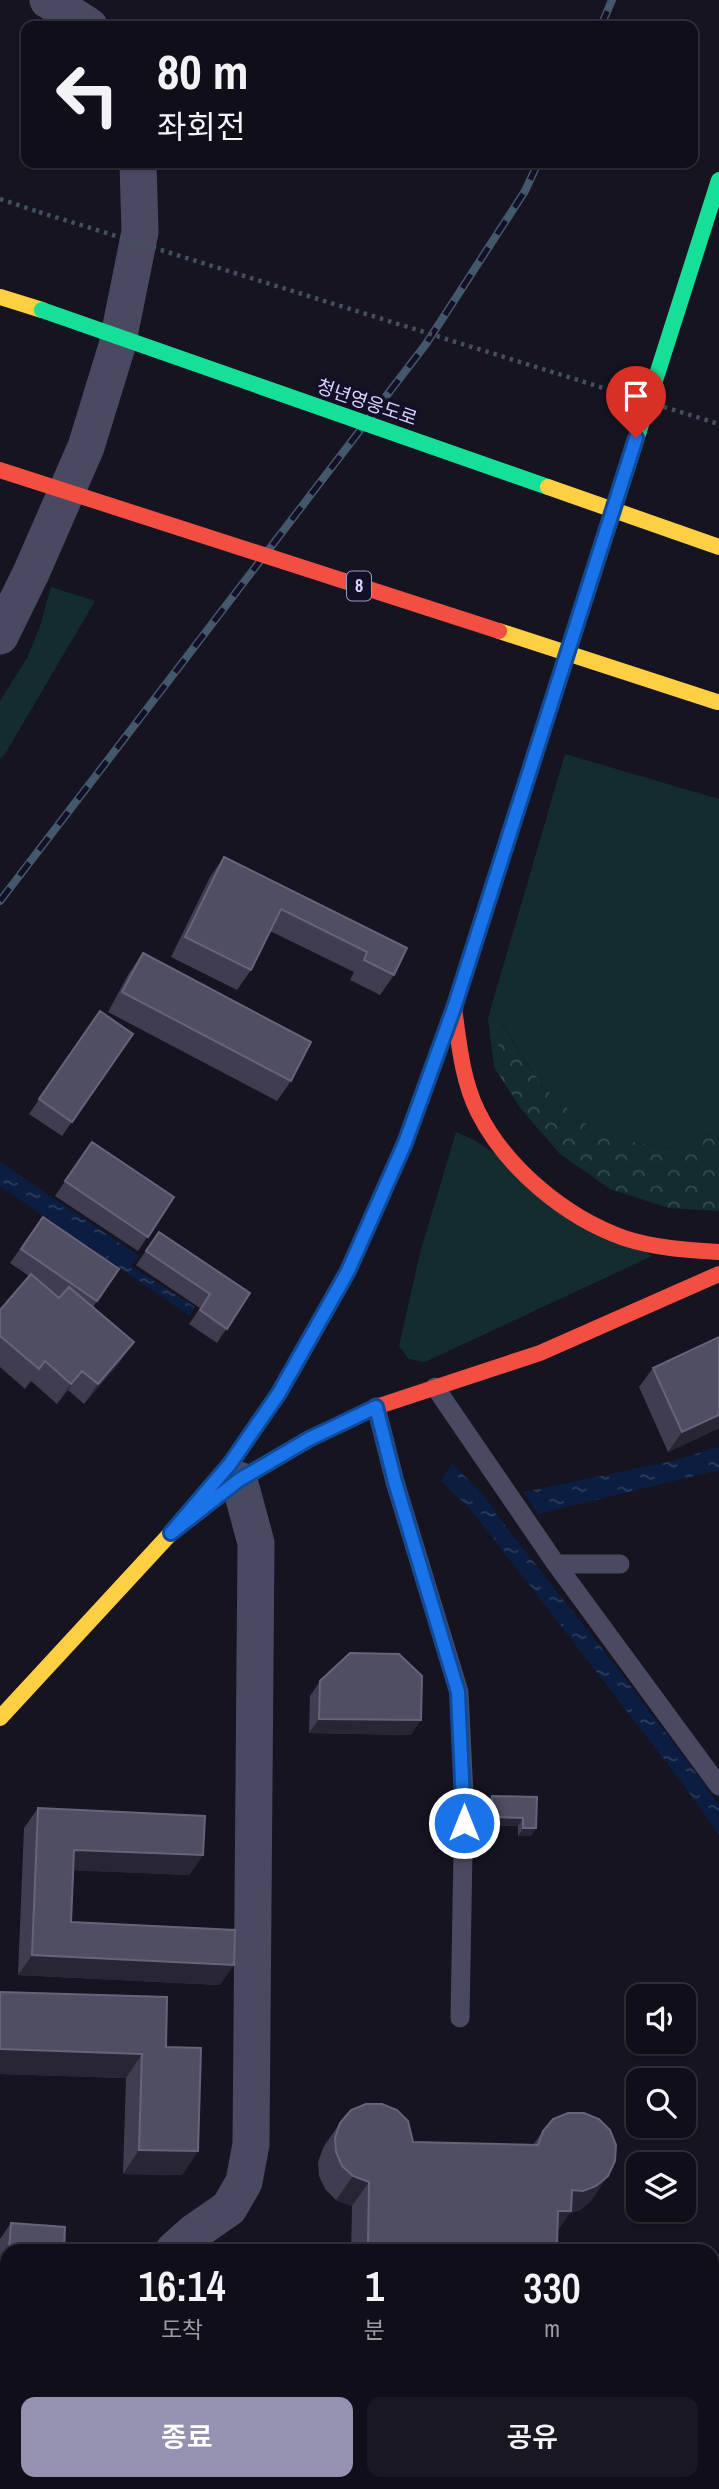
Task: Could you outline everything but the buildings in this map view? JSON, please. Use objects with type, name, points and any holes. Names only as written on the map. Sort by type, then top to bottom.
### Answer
[{"type":"main road","points":[[0,1717],[171,1533],[230,1464],[279,1393],[348,1271],[405,1143],[454,1008],[719,180]]},
{"type":"main road","name":"청년영웅도로","points":[[0,297],[719,547]]},
{"type":"main road","name":"8","points":[[0,470],[718,702]]},
{"type":"main road","points":[[454,1008],[463,1065],[478,1111],[503,1152],[541,1187],[580,1216],[622,1237],[670,1250],[719,1252]]},
{"type":"main road","points":[[171,1533],[239,1480],[309,1439],[376,1407],[540,1353],[719,1274]]},
{"type":"street","points":[[48,0],[81,21]]},
{"type":"street","points":[[0,636],[31,573],[86,447],[117,346],[140,232],[138,168]]},
{"type":"street","points":[[180,2244],[229,2208],[244,2182],[251,2144],[256,1543],[239,1480]]},
{"type":"lane","points":[[435,1387],[556,1564],[719,1786]]},
{"type":"lane","points":[[376,1407],[395,1482],[458,1692],[464,1795],[460,2018]]},
{"type":"lane","points":[[556,1564],[620,1564]]},
{"type":"path","points":[[0,199],[719,424]]},
{"type":"green space","points":[[51,587],[95,601],[0,759],[0,701],[27,658]]},
{"type":"green space","points":[[565,754],[719,799],[719,1130],[671,1149],[599,1135],[542,1086],[502,1024],[494,1067],[488,1018]]},
{"type":"green space","points":[[501,1023],[542,1086],[599,1135],[671,1149],[719,1130],[719,1211],[669,1208],[610,1189],[560,1154],[521,1109],[494,1067]]},
{"type":"green space","points":[[456,1132],[476,1141],[652,1256],[425,1362],[409,1359],[399,1346],[420,1253]]},
{"type":"water","points":[[0,1162],[139,1256],[131,1266],[195,1307],[190,1316],[0,1186]]},
{"type":"water","points":[[719,1447],[719,1470],[538,1514],[523,1492],[668,1462]]},
{"type":"water","points":[[452,1464],[483,1494],[705,1785],[719,1805],[719,1834],[472,1511],[441,1481]]},
{"type":"railway","points":[[603,21],[612,0]]},
{"type":"railway","points":[[0,901],[426,344],[525,191],[536,168]]},
{"type":"traffic: fast","points":[[608,528],[719,180]]},
{"type":"traffic: fast","points":[[42,310],[548,487]]},
{"type":"traffic: fast","points":[[309,1341],[348,1271],[405,1143],[430,1074]]},
{"type":"traffic: slow","points":[[0,297],[42,310]]},
{"type":"traffic: slow","points":[[548,487],[719,547]]},
{"type":"traffic: slow","points":[[499,631],[717,702]]},
{"type":"traffic: slow","points":[[0,1718],[171,1533],[230,1464],[279,1393],[309,1341]]},
{"type":"traffic: jam","points":[[0,470],[499,631]]},
{"type":"traffic: jam","points":[[430,1074],[454,1008],[608,528]]},
{"type":"traffic: jam","points":[[454,1008],[465,1074],[478,1112],[504,1152],[539,1188],[580,1217],[624,1238],[659,1246],[719,1252]]},
{"type":"traffic: jam","points":[[171,1533],[239,1480],[309,1439],[376,1407],[540,1353],[719,1274]]},
{"type":"route","points":[[464,1823],[458,1692],[395,1482],[376,1407],[309,1439],[239,1480],[171,1533],[230,1464],[279,1393],[348,1271],[405,1143],[454,1008],[636,438]]}]
